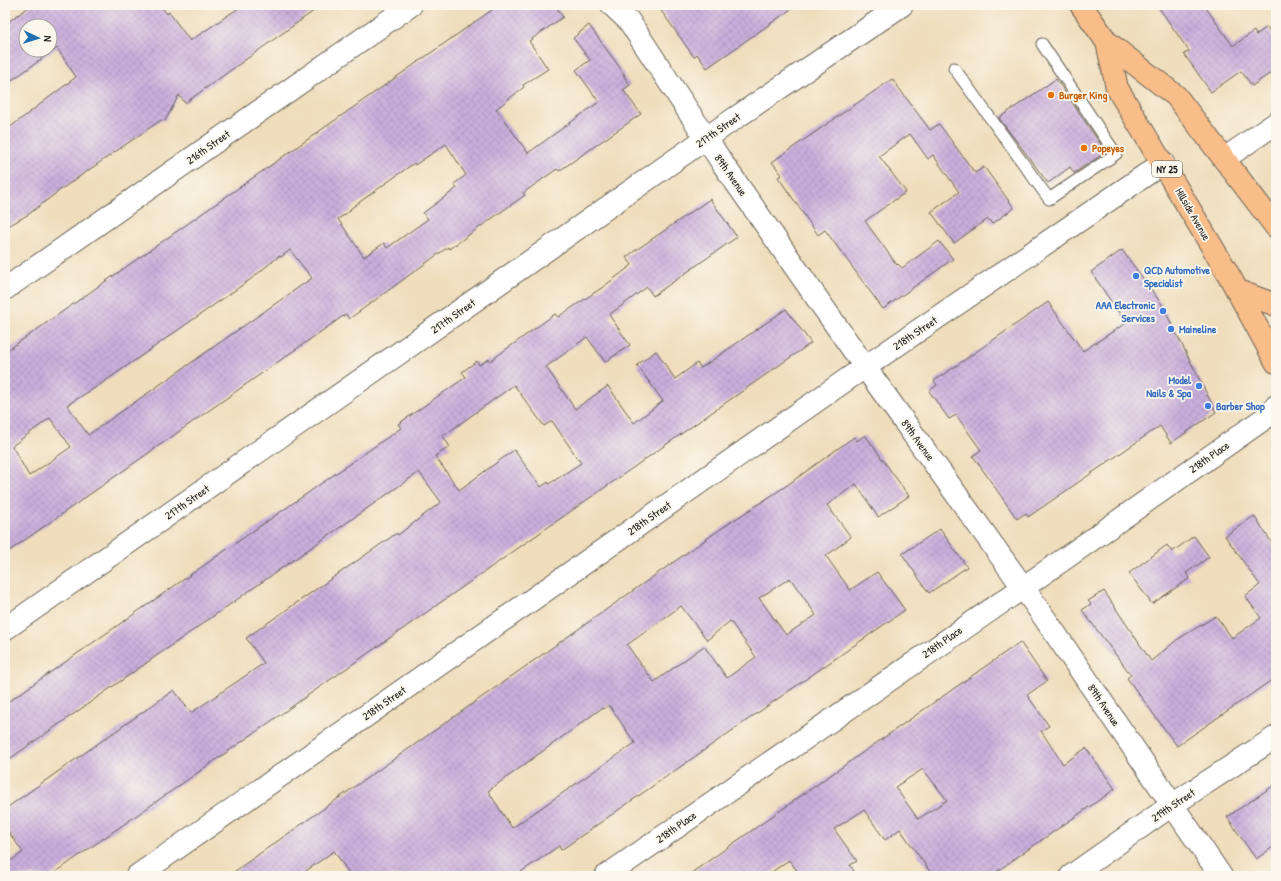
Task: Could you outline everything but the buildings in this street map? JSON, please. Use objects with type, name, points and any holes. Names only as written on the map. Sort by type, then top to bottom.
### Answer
[{"type":"main road","name":"Hillside Avenue","points":[[1082,5],[1107,42],[1176,96],[1276,227]]},
{"type":"main road","name":"Hillside Avenue","points":[[1107,42],[1117,88],[1238,291],[1276,362]]},
{"type":"main road","points":[[1238,291],[1276,305]]},
{"type":"street","name":"216th Street","points":[[5,289],[411,5]]},
{"type":"street","name":"89th Avenue","points":[[612,5],[629,21],[706,138],[865,366],[1023,586],[1221,876]]},
{"type":"street","name":"217th Street","points":[[5,629],[706,138],[902,5]]},
{"type":"street","points":[[1224,159],[1276,123]]},
{"type":"street","name":"218th Street","points":[[137,876],[865,366],[1163,163]]},
{"type":"street","name":"218th Place","points":[[606,876],[1272,413],[1276,406]]},
{"type":"street","name":"219th Street","points":[[1071,876],[1172,806],[1276,737]]},
{"type":"lane","points":[[954,68],[1049,199],[1116,154],[1042,44]]},
{"type":"place","name":"Burger King","points":[[1051,95]]},
{"type":"place","name":"Popeyes","points":[[1084,148]]},
{"type":"place","name":"QCD Automotive Specialist","points":[[1136,276]]},
{"type":"place","name":"AAA Electronic Services","points":[[1163,311]]},
{"type":"place","name":"Maineline","points":[[1171,329]]},
{"type":"place","name":"Model Nails & Spa","points":[[1199,386]]},
{"type":"place","name":"Barber Shop","points":[[1208,406]]}]
